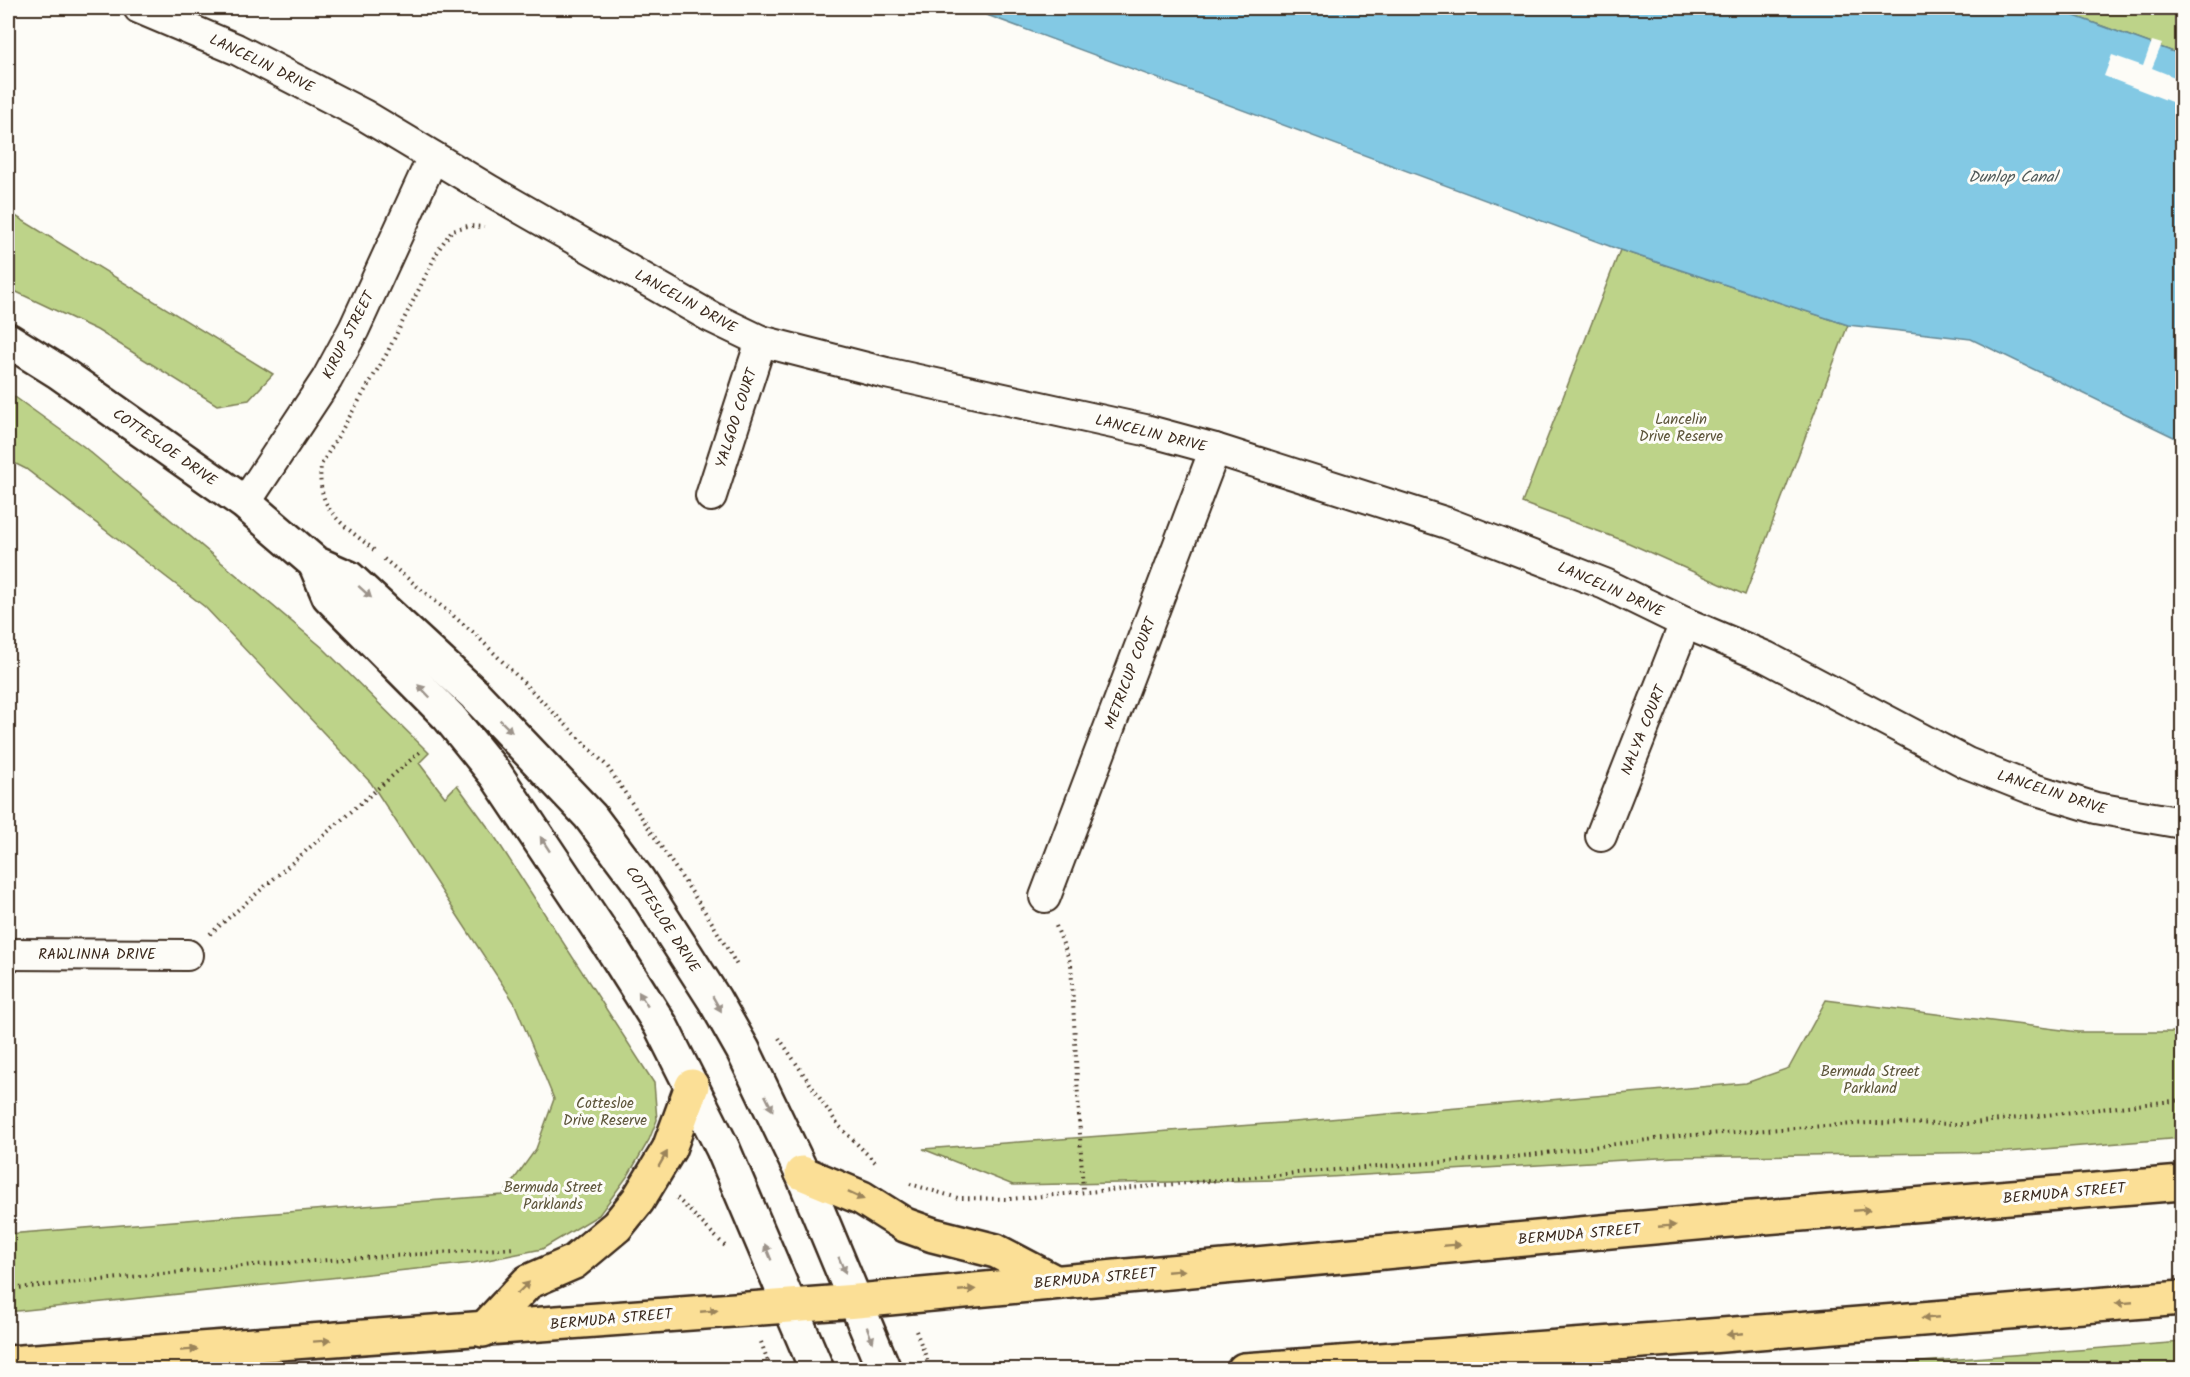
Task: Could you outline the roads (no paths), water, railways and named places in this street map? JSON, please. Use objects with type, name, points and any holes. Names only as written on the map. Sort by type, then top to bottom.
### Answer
[{"type":"main road","name":"COTTESLOE DRIVE","points":[[8,340],[59,372],[245,503],[315,563],[349,578],[518,738],[613,844],[714,999],[743,1050],[802,1173],[884,1370]]},
{"type":"main road","name":"COTTESLOE DRIVE","points":[[315,563],[329,596],[449,717],[496,775],[615,952],[661,1026],[692,1086],[791,1306],[817,1370]]},
{"type":"main road","points":[[483,1330],[528,1282],[574,1262],[617,1226],[638,1200],[669,1149],[692,1086]]},
{"type":"main road","points":[[802,1173],[862,1198],[906,1225],[933,1235],[996,1251],[1055,1282]]},
{"type":"main road","name":"BERMUDA STREET","points":[[8,1363],[857,1301],[1740,1219],[2182,1184]]},
{"type":"main road","points":[[1244,1370],[2182,1298]]},
{"type":"street","name":"LANCELIN DRIVE","points":[[140,8],[236,49],[364,115],[711,316],[761,341],[886,373],[1076,414],[1215,449],[1406,510],[1521,550],[1605,584],[1685,623],[1766,657],[1967,763],[2030,788],[2096,808],[2182,823]]},
{"type":"street","name":"KIRUP STREET","points":[[245,503],[327,379],[349,339],[433,157]]},
{"type":"street","name":"YALGOO COURT","points":[[711,496],[761,341]]},
{"type":"street","name":"METRICUP COURT","points":[[1045,897],[1215,449]]},
{"type":"street","name":"NALYA COURT","points":[[1601,837],[1685,623]]},
{"type":"street","name":"RAWLINNA DRIVE","points":[[8,954],[187,955]]},
{"type":"water","name":"Dunlop Canal","points":[[968,8],[2042,8],[2069,14],[2182,55],[2182,441],[1971,339],[1848,325],[1620,250]]},
{"type":"park label","name":"Lancelin Drive Reserve","points":[[1681,428]]},
{"type":"park label","name":"Bermuda Street Parkland","points":[[1870,1080]]},
{"type":"park label","name":"Cottesloe Drive Reserve","points":[[605,1112]]},
{"type":"park label","name":"Bermuda Street Parklands","points":[[553,1196]]}]
